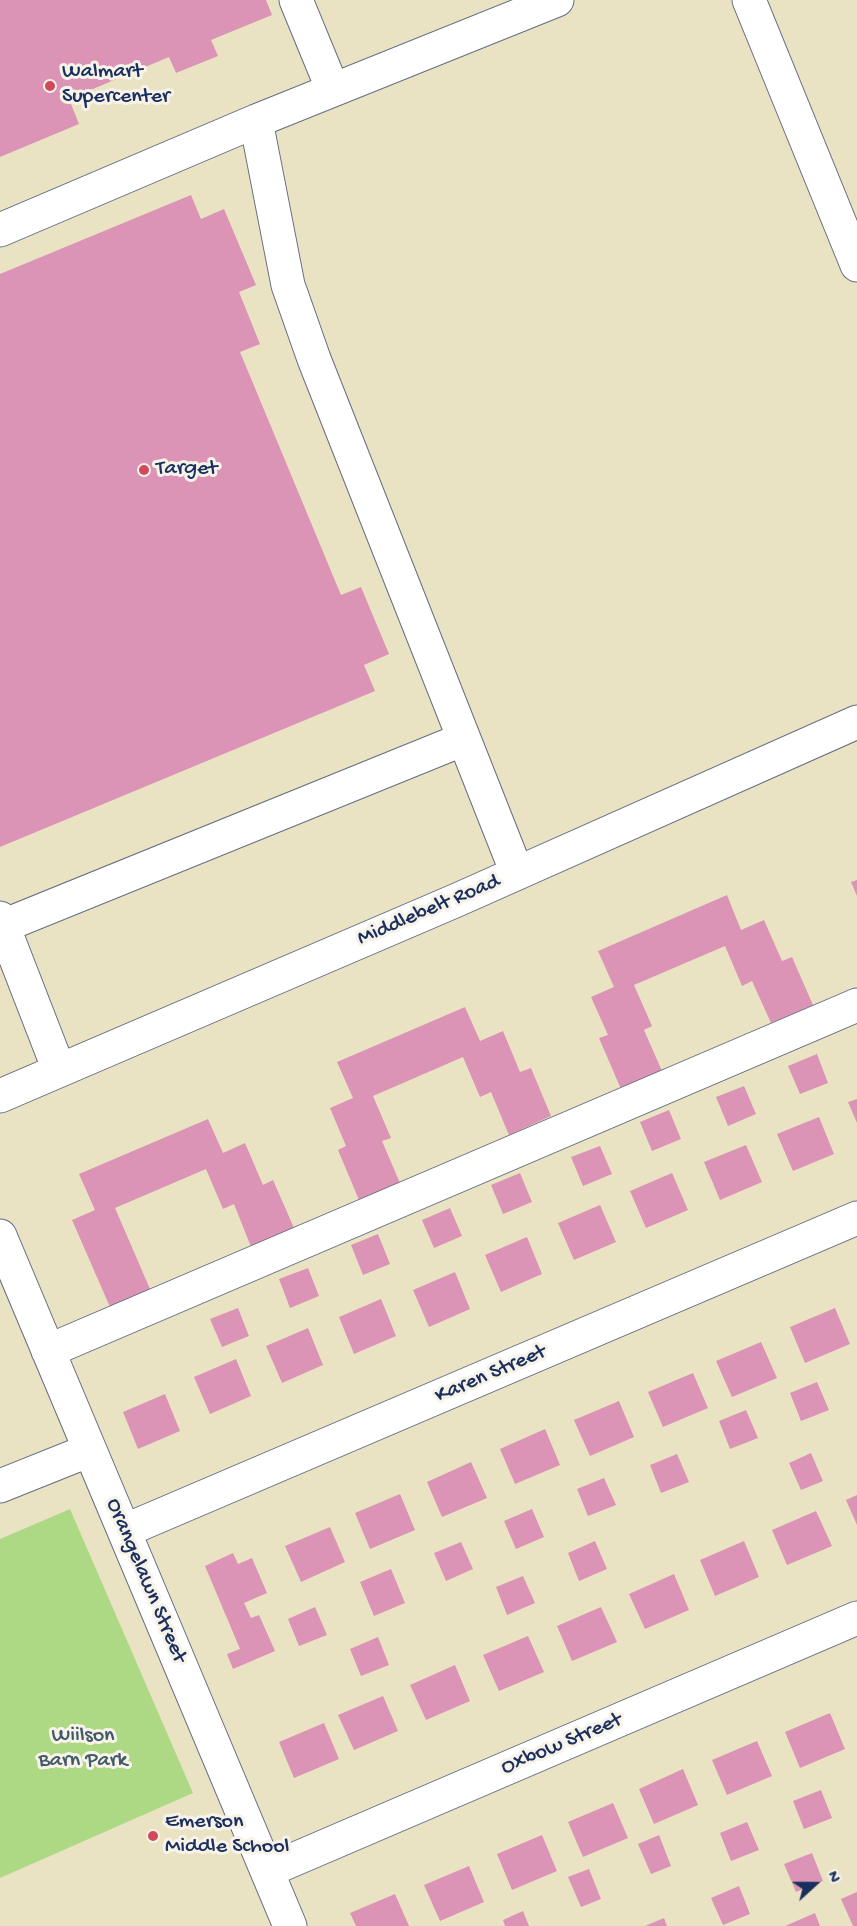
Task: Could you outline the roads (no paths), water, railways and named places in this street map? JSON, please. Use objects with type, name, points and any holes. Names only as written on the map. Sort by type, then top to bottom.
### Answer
[{"type":"street","points":[[296,0],[333,90]]},
{"type":"street","points":[[0,230],[256,121],[557,0]]},
{"type":"street","points":[[749,0],[857,264]]},
{"type":"street","points":[[256,121],[288,285],[314,359],[517,873]]},
{"type":"street","name":"Middlebelt Road","points":[[0,1096],[517,873],[857,723]]},
{"type":"street","points":[[59,1070],[2,922],[464,739]]},
{"type":"street","points":[[48,1351],[857,1005]]},
{"type":"street","name":"Karen Street","points":[[124,1531],[857,1218]]},
{"type":"street","name":"Orangelawn Street","points":[[0,1236],[290,1926]]},
{"type":"street","points":[[0,1485],[90,1450]]},
{"type":"street","name":"Oxbow Street","points":[[267,1871],[857,1618]]},
{"type":"place","name":"Walmart Supercenter","points":[[50,86]]},
{"type":"place","name":"Target","points":[[144,470]]},
{"type":"place","name":"Emerson Middle School","points":[[153,1836]]},
{"type":"park label","name":"Wiilson Barn Park","points":[[83,1750]]}]
